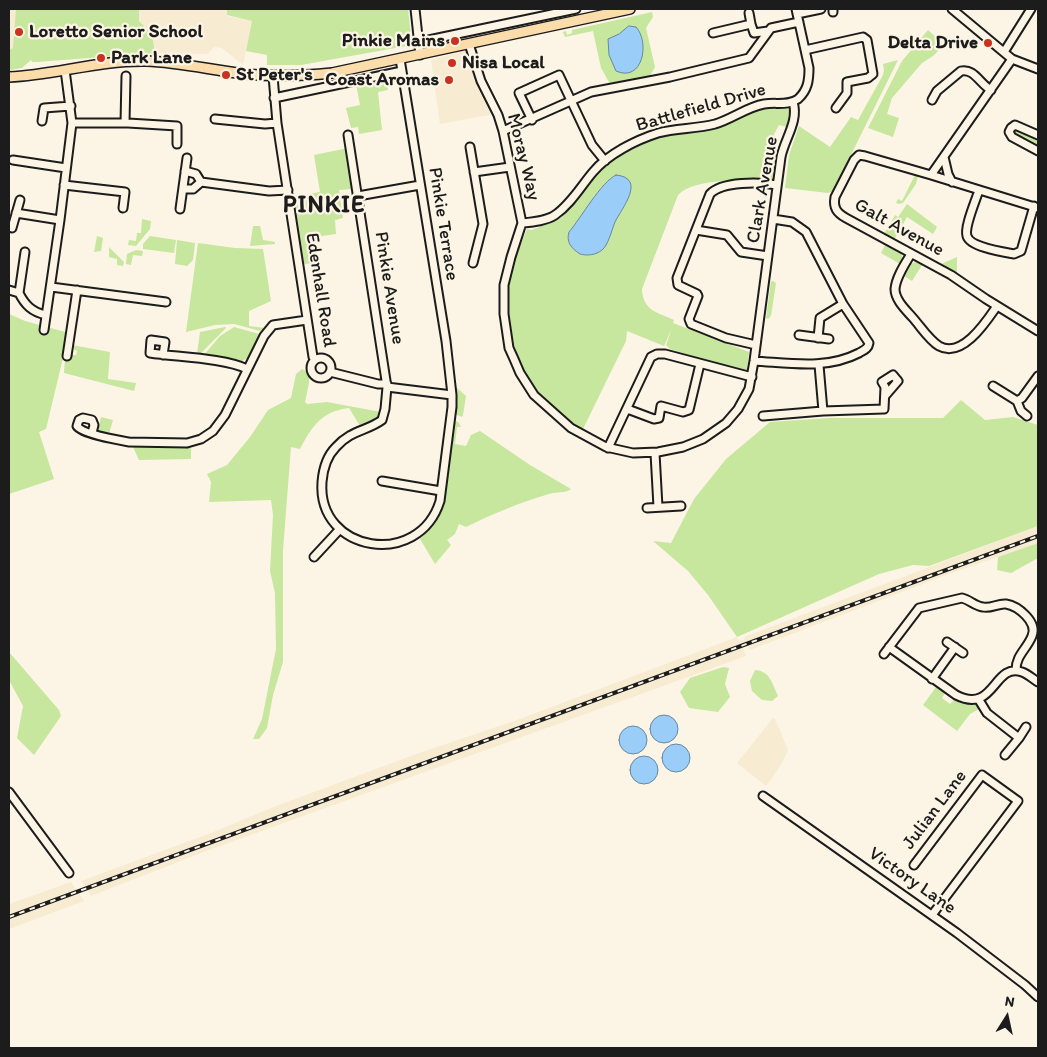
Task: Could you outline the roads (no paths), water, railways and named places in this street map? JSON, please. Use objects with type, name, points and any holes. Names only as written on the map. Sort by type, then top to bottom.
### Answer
[{"type":"main road","points":[[9,77],[36,76],[112,62],[144,61],[179,63],[244,74],[290,77],[332,74],[630,9]]},
{"type":"street","points":[[415,9],[420,55]]},
{"type":"street","points":[[419,42],[549,12],[576,9]]},
{"type":"street","points":[[754,33],[768,31],[797,15],[821,9]]},
{"type":"street","points":[[1004,52],[1031,9]]},
{"type":"street","points":[[956,10],[1012,59],[1038,70]]},
{"type":"street","points":[[749,13],[758,46]]},
{"type":"street","name":"Battlefield Drive","points":[[522,223],[544,220],[555,216],[566,206],[594,170],[632,144],[659,133],[714,124],[764,104],[792,102],[802,94],[808,83],[809,68],[797,15]]},
{"type":"street","points":[[713,33],[752,24]]},
{"type":"street","points":[[503,131],[532,120],[591,92],[749,58],[768,31]]},
{"type":"street","points":[[805,50],[863,37],[867,40],[873,74],[868,78],[847,82],[847,93],[836,108]]},
{"type":"street","name":"Moray Way","points":[[469,44],[481,81],[498,115],[503,131],[522,223]]},
{"type":"street","name":"Pinkie Terrace","points":[[340,529],[352,538],[372,544],[384,545],[405,541],[417,535],[431,520],[438,506],[441,491],[452,395],[446,340],[400,59]]},
{"type":"street","points":[[979,190],[967,230],[968,238],[974,244],[1014,254],[1018,253],[1021,251],[1036,207],[979,190],[952,182],[931,176],[1012,59]]},
{"type":"street","points":[[44,330],[72,123],[65,70]]},
{"type":"street","points":[[932,100],[941,87],[964,70],[972,73],[980,83],[991,90]]},
{"type":"street","points":[[274,98],[402,71]]},
{"type":"street","points":[[532,120],[519,93],[559,74],[592,145],[605,161]]},
{"type":"street","points":[[125,123],[126,76]]},
{"type":"street","name":"Edenhall Road","points":[[273,76],[277,123],[307,320],[315,360]]},
{"type":"street","points":[[941,87],[948,94]]},
{"type":"street","name":"Clark Avenue","points":[[522,223],[504,285],[504,314],[512,354],[520,373],[534,395],[571,428],[608,448],[633,453],[655,453],[683,447],[703,439],[726,424],[738,408],[749,388],[752,378],[782,152],[795,117],[792,102]]},
{"type":"street","points":[[42,121],[44,108],[71,106]]},
{"type":"street","points":[[215,119],[265,124],[277,123]]},
{"type":"street","points":[[72,123],[125,123],[177,126],[177,144]]},
{"type":"street","points":[[1038,135],[1015,125],[1010,128],[1009,132],[1012,137],[1038,151]]},
{"type":"street","name":"Pinkie Avenue","points":[[340,529],[328,514],[324,505],[322,484],[326,464],[335,448],[341,442],[356,432],[382,420],[387,385],[348,135]]},
{"type":"street","points":[[470,147],[483,224],[473,264]]},
{"type":"street","name":"Galt Avenue","points":[[931,176],[865,156],[859,156],[854,160],[835,197],[834,203],[838,213],[951,275],[1038,331]]},
{"type":"street","points":[[944,157],[952,182]]},
{"type":"street","points":[[180,209],[187,158]]},
{"type":"street","points":[[13,160],[66,168]]},
{"type":"street","points":[[474,172],[510,167]]},
{"type":"street","points":[[185,170],[196,174],[201,182]]},
{"type":"street","points":[[183,189],[193,189],[201,182],[269,191],[288,190]]},
{"type":"street","points":[[756,345],[713,334],[691,324],[689,322],[698,296],[678,285],[676,281],[710,194],[718,187],[756,183],[777,185]]},
{"type":"street","points":[[64,185],[125,192],[123,208]]},
{"type":"street","points":[[358,196],[420,185]]},
{"type":"street","points":[[12,228],[20,200]]},
{"type":"street","points":[[16,213],[60,220]]},
{"type":"street","points":[[754,361],[819,365],[852,357],[869,346],[869,343],[843,304],[806,232],[792,222],[773,218]]},
{"type":"street","name":"Clark Avenue","points":[[696,230],[727,235],[741,252],[768,256]]},
{"type":"street","points":[[25,252],[18,293],[25,305],[38,313],[46,315]]},
{"type":"street","points":[[911,254],[896,282],[896,296],[908,312],[940,346],[952,349],[964,344],[981,328],[997,306]]},
{"type":"street","points":[[51,287],[166,302]]},
{"type":"street","points":[[9,290],[18,293]]},
{"type":"street","points":[[69,353],[77,290]]},
{"type":"street","points":[[818,338],[820,318],[843,304]]},
{"type":"street","points":[[92,434],[136,443],[187,443],[201,439],[212,432],[219,424],[264,336],[270,328],[273,325],[307,320]]},
{"type":"street","points":[[799,335],[829,339]]},
{"type":"street","points":[[608,448],[651,357],[657,354],[665,354],[752,378]]},
{"type":"street","points":[[163,355],[236,364],[247,369]]},
{"type":"street","name":"Edenhall Road","points":[[321,358],[327,360],[330,372],[323,378],[314,376],[311,368],[315,360],[321,358]]},
{"type":"street","points":[[626,410],[654,419],[659,418],[661,406],[684,412],[689,410],[700,364]]},
{"type":"street","points":[[819,365],[823,411]]},
{"type":"street","points":[[330,372],[378,384],[452,395]]},
{"type":"street","points":[[1017,401],[1022,398],[1038,376]]},
{"type":"street","points":[[993,386],[1017,401],[1021,411],[1027,416]]},
{"type":"street","points":[[763,416],[860,409],[881,410],[884,409],[885,396]]},
{"type":"street","points":[[655,453],[658,507]]},
{"type":"street","points":[[382,481],[441,491]]},
{"type":"street","points":[[647,508],[681,506]]},
{"type":"street","points":[[314,557],[340,529]]},
{"type":"street","points":[[884,654],[916,611],[923,606],[962,598],[968,599],[984,608],[1006,604],[1028,617],[1034,627],[1032,637],[1018,657],[1016,670]]},
{"type":"street","points":[[946,642],[963,653]]},
{"type":"street","points":[[889,647],[961,698],[972,701],[979,700],[1000,678],[1016,670],[1026,673],[1038,682]]},
{"type":"street","points":[[932,679],[955,647]]},
{"type":"street","points":[[979,700],[987,713],[1019,738]]},
{"type":"street","points":[[1005,755],[1026,727]]},
{"type":"street","name":"Julian Lane","points":[[914,865],[982,775],[1018,801],[932,915]]},
{"type":"street","points":[[9,792],[69,873]]},
{"type":"street","name":"Victory Lane","points":[[763,796],[932,915],[1010,973],[1038,997]]},
{"type":"water","points":[[629,26],[636,27],[640,34],[643,42],[643,51],[638,66],[632,71],[625,73],[616,71],[609,55],[608,39],[619,34]]},
{"type":"water","points":[[616,175],[625,177],[630,182],[630,194],[627,202],[615,222],[604,248],[594,254],[580,254],[570,244],[568,239],[569,232],[598,192]]},
{"type":"water","points":[[664,715],[674,719],[678,729],[674,739],[664,743],[654,739],[650,729],[654,719]]},
{"type":"water","points":[[633,726],[643,730],[647,740],[643,750],[633,754],[623,750],[619,740],[623,730]]},
{"type":"water","points":[[676,744],[686,748],[690,758],[686,768],[676,772],[666,768],[662,758],[666,748]]},
{"type":"water","points":[[644,756],[654,760],[658,770],[654,780],[644,784],[634,780],[630,770],[634,760]]},
{"type":"railway","points":[[9,917],[1038,536]]},
{"type":"place","name":"Loretto Senior School","points":[[19,32]]},
{"type":"place","name":"Pinkie Mains","points":[[455,41]]},
{"type":"place","name":"Delta Drive","points":[[988,43]]},
{"type":"place","name":"Park Lane","points":[[101,58]]},
{"type":"place","name":"Nisa Local","points":[[452,63]]},
{"type":"place","name":"St Peter's","points":[[226,75]]},
{"type":"place","name":"Coast Aromas","points":[[449,80]]},
{"type":"district","name":"PINKIE","points":[[324,206]]}]
